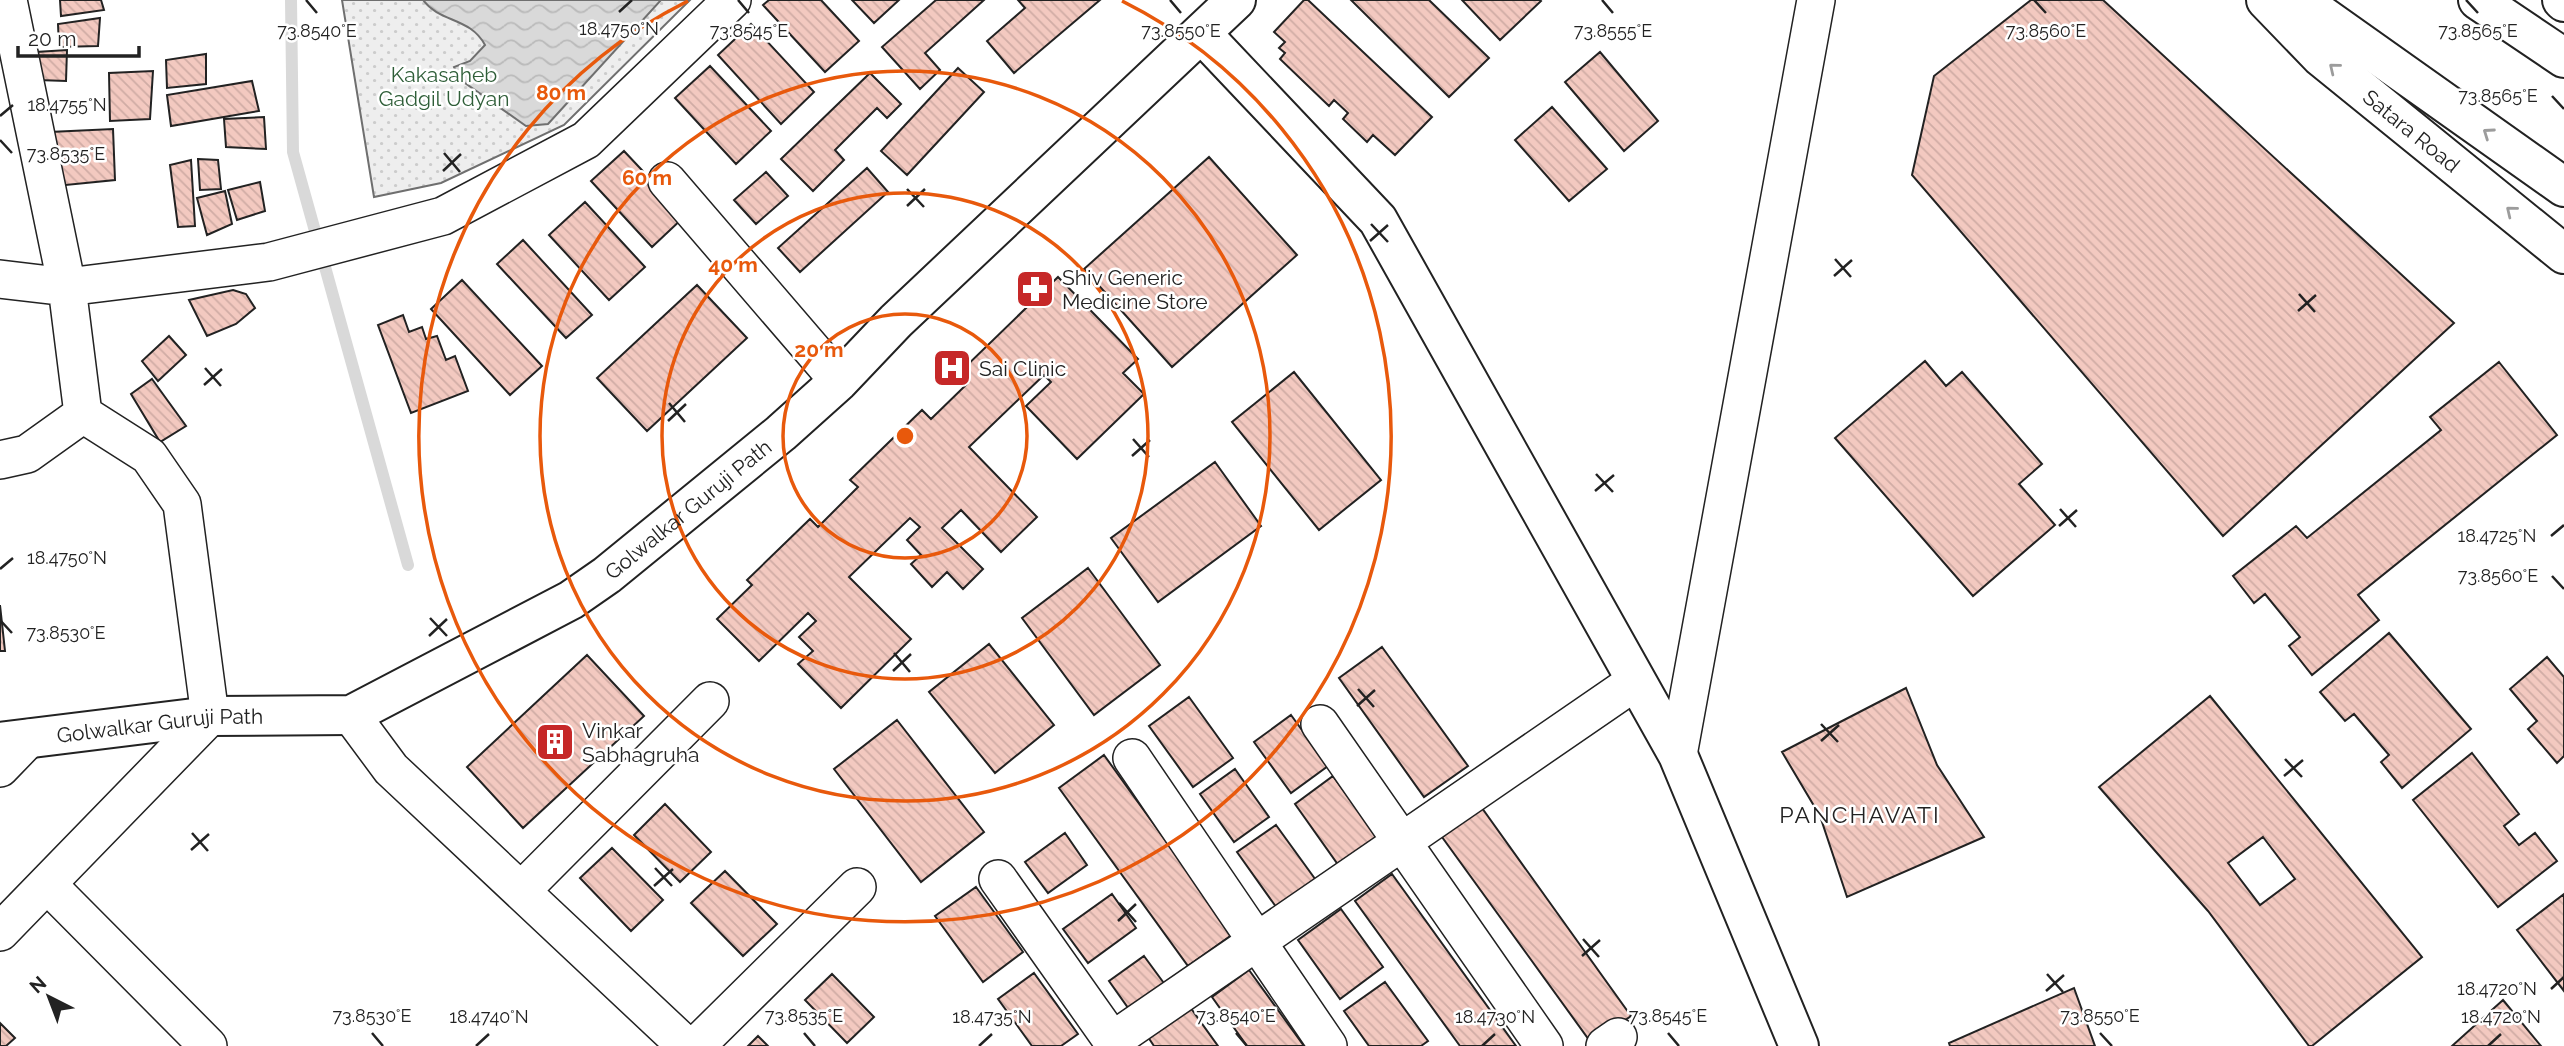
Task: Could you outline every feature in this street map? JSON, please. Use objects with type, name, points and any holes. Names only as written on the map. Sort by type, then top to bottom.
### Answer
[{"type":"main road","name":"Golwalkar Guruji Path","points":[[14,740],[210,716],[351,715],[571,600],[607,575],[782,433],[839,380],[896,321],[1236,0]]},
{"type":"main road","name":"Satara Road","points":[[2266,0],[2320,57],[2564,254]]},
{"type":"main road","points":[[2300,0],[2564,187]]},
{"type":"main road","points":[[2478,0],[2564,58]]},
{"type":"main road","points":[[1202,34],[1378,220],[1678,755],[1799,1046]]},
{"type":"street","points":[[8,0],[67,287],[83,414]]},
{"type":"street","points":[[0,279],[67,287],[269,262],[443,216],[586,141],[732,0]]},
{"type":"street","points":[[1678,755],[1816,0]]},
{"type":"street","points":[[667,181],[839,380]]},
{"type":"street","points":[[0,460],[27,454],[83,414]]},
{"type":"street","points":[[0,932],[210,716],[182,504],[149,456],[83,414]]},
{"type":"street","points":[[998,878],[1114,1044],[1636,681]]},
{"type":"street","points":[[521,891],[710,701]]},
{"type":"street","points":[[351,715],[391,769],[686,1046]]},
{"type":"street","points":[[1320,724],[1544,1046]]},
{"type":"street","points":[[0,768],[14,740]]},
{"type":"street","points":[[1132,758],[1328,1046]]},
{"type":"street","points":[[47,884],[208,1046]]},
{"type":"street","points":[[696,1046],[857,887]]},
{"type":"green space","name":"Kakasaheb Gadgil Udyan","points":[[342,0],[690,0],[564,125],[441,183],[374,197]]},
{"type":"water","points":[[423,0],[661,0],[548,124],[526,126],[458,78],[454,67],[470,61],[485,45],[471,29],[438,13]]},
{"type":"building","points":[[60,0],[101,0],[104,10],[61,16]]},
{"type":"building","points":[[769,0],[821,0],[859,41],[825,72],[763,5]]},
{"type":"building","points":[[852,0],[899,0],[874,23]]},
{"type":"building","points":[[936,0],[984,0],[925,53],[940,70],[920,89],[882,47]]},
{"type":"building","points":[[1018,0],[1100,0],[1014,73],[987,41],[1025,8]]},
{"type":"building","points":[[1304,0],[1308,0],[1432,117],[1395,155],[1373,135],[1367,142],[1343,119],[1348,113],[1334,100],[1329,106],[1280,59],[1285,53],[1279,48],[1285,42],[1274,32]]},
{"type":"building","points":[[1351,0],[1429,0],[1489,58],[1449,97]]},
{"type":"building","points":[[1462,0],[1540,0],[1541,1],[1500,40]]},
{"type":"building","points":[[2031,0],[2103,0],[2454,323],[2223,536],[1912,175],[1934,76]]},
{"type":"building","points":[[100,18],[98,46],[59,47],[58,24]]},
{"type":"building","points":[[751,24],[814,92],[781,124],[718,55]]},
{"type":"building","points":[[67,50],[66,81],[38,80],[36,52]]},
{"type":"building","points":[[1600,52],[1658,121],[1624,151],[1565,82]]},
{"type":"building","points":[[206,54],[206,84],[167,88],[166,60]]},
{"type":"building","points":[[710,66],[771,131],[736,164],[675,98]]},
{"type":"building","points":[[958,68],[984,92],[907,175],[881,151]]},
{"type":"building","points":[[153,71],[150,119],[110,121],[109,73]]},
{"type":"building","points":[[870,73],[901,104],[887,118],[877,108],[835,150],[844,160],[813,191],[781,159]]},
{"type":"building","points":[[252,81],[259,111],[171,126],[167,95]]},
{"type":"building","points":[[1552,107],[1607,169],[1569,201],[1515,140]]},
{"type":"building","points":[[264,117],[266,149],[226,147],[224,119]]},
{"type":"building","points":[[113,129],[115,180],[56,186],[50,132]]},
{"type":"building","points":[[624,151],[685,216],[652,247],[591,181]]},
{"type":"building","points":[[1209,157],[1297,255],[1172,367],[1084,269]]},
{"type":"building","points":[[198,159],[218,160],[221,189],[200,190]]},
{"type":"building","points":[[191,160],[195,226],[178,227],[170,165]]},
{"type":"building","points":[[867,168],[888,192],[800,272],[778,248]]},
{"type":"building","points":[[766,172],[788,196],[756,224],[734,200]]},
{"type":"building","points":[[260,182],[265,211],[237,220],[228,190]]},
{"type":"building","points":[[225,191],[232,224],[207,235],[197,198]]},
{"type":"building","points":[[585,202],[645,267],[609,300],[549,235]]},
{"type":"building","points":[[523,240],[592,315],[566,338],[497,264]]},
{"type":"building","points":[[1058,277],[1138,359],[1123,373],[1144,394],[1077,459],[1026,406],[1051,382],[1044,375],[969,447],[1037,517],[1001,552],[961,510],[942,528],[983,569],[963,589],[947,572],[932,587],[911,564],[921,555],[907,540],[920,527],[910,518],[849,577],[911,639],[841,708],[798,664],[813,651],[799,637],[816,621],[808,613],[759,661],[717,619],[752,585],[747,580],[810,519],[818,527],[858,487],[850,480],[922,410],[931,419],[967,384],[958,374]]},
{"type":"building","points":[[462,280],[542,366],[510,395],[431,309]]},
{"type":"building","points":[[697,285],[747,338],[647,431],[597,378]]},
{"type":"building","points":[[233,290],[246,294],[255,308],[236,324],[207,336],[189,300]]},
{"type":"building","points":[[403,315],[409,332],[422,327],[426,339],[437,336],[446,360],[455,356],[468,391],[411,413],[378,325]]},
{"type":"building","points":[[169,336],[186,355],[158,381],[142,361]]},
{"type":"building","points":[[1925,361],[1946,386],[1962,372],[2042,464],[2019,484],[2055,525],[1973,596],[1835,438]]},
{"type":"building","points":[[2499,362],[2557,435],[2358,595],[2379,620],[2312,675],[2289,646],[2300,637],[2265,594],[2254,603],[2233,576],[2296,526],[2307,538],[2441,430],[2430,417]]},
{"type":"building","points":[[1294,372],[1381,480],[1319,530],[1232,422]]},
{"type":"building","points":[[152,379],[186,426],[160,442],[131,394]]},
{"type":"building","points":[[1215,462],[1261,526],[1158,602],[1111,538]]},
{"type":"building","points":[[1088,568],[1160,665],[1094,715],[1022,618]]},
{"type":"building","points":[[0,605],[5,651],[0,651]]},
{"type":"building","points":[[2389,633],[2471,729],[2402,788],[2381,762],[2389,755],[2354,714],[2345,721],[2320,692]]},
{"type":"building","points":[[989,644],[1054,725],[995,773],[929,692]]},
{"type":"building","points":[[1382,647],[1468,766],[1424,797],[1339,678]]},
{"type":"building","name":"Vinkar Sabhagruha","points":[[587,655],[644,716],[523,828],[467,767]]},
{"type":"building","points":[[2547,657],[2564,677],[2564,756],[2557,763],[2528,729],[2537,721],[2510,689]]},
{"type":"building","points":[[1906,688],[1937,765],[1984,837],[1847,897],[1820,816],[1782,752]]},
{"type":"building","points":[[2210,696],[2422,957],[2309,1046],[2208,911],[2099,787]],"holes":[[[2263,837],[2295,879],[2260,905],[2228,863]]]},
{"type":"building","points":[[1189,697],[1233,758],[1193,787],[1149,726]]},
{"type":"building","points":[[1291,715],[1328,766],[1291,793],[1254,742]]},
{"type":"building","points":[[897,720],[984,832],[921,882],[834,769]]},
{"type":"building","points":[[2472,753],[2519,814],[2504,826],[2519,845],[2535,833],[2557,861],[2498,907],[2413,800]]},
{"type":"building","points":[[1104,755],[1233,934],[1188,966],[1059,788]]},
{"type":"building","points":[[1235,769],[1269,817],[1234,842],[1200,794]]},
{"type":"building","points":[[1333,776],[1378,838],[1339,866],[1295,804]]},
{"type":"building","points":[[665,804],[711,852],[680,882],[634,835]]},
{"type":"building","points":[[1482,808],[1631,1016],[1592,1044],[1442,837]]},
{"type":"building","points":[[1276,825],[1318,883],[1279,911],[1237,852]]},
{"type":"building","points":[[1065,833],[1087,865],[1048,893],[1025,862]]},
{"type":"building","points":[[612,848],[663,900],[631,931],[580,878]]},
{"type":"building","points":[[725,871],[777,924],[743,956],[691,903]]},
{"type":"building","points":[[1392,874],[1516,1046],[1460,1046],[1355,901]]},
{"type":"building","points":[[976,887],[1023,952],[983,982],[935,916]]},
{"type":"building","points":[[1112,894],[1136,928],[1088,963],[1063,929]]},
{"type":"building","points":[[2564,894],[2564,991],[2517,930]]},
{"type":"building","points":[[1341,909],[1383,967],[1340,999],[1298,940]]},
{"type":"building","points":[[1144,956],[1166,986],[1131,1012],[1109,981]]},
{"type":"building","points":[[1249,970],[1304,1046],[1247,1046],[1212,997]]},
{"type":"building","points":[[1034,973],[1078,1034],[1061,1046],[1032,1046],[998,999]]},
{"type":"building","points":[[832,974],[874,1017],[847,1043],[805,1000]]},
{"type":"building","points":[[1385,982],[1428,1041],[1421,1046],[1369,1046],[1344,1011]]},
{"type":"building","points":[[2074,988],[2095,1046],[1950,1046],[1949,1043]]},
{"type":"building","points":[[2503,1000],[2541,1046],[2452,1046]]},
{"type":"building","points":[[1190,1007],[1218,1046],[1154,1046],[1148,1037]]},
{"type":"building","points":[[0,1023],[15,1038],[6,1046],[0,1046]]},
{"type":"building","points":[[758,1036],[768,1046],[748,1046]]},
{"type":"waterway","points":[[291,0],[293,152],[408,565]]},
{"type":"place","name":"Shiv Generic Medicine Store","points":[[1035,289]]},
{"type":"place","name":"Sai Clinic","points":[[952,368]]},
{"type":"place","name":"Vinkar Sabhagruha","points":[[555,742]]},
{"type":"district","name":"PANCHAVATI","points":[[1860,814]]}]
